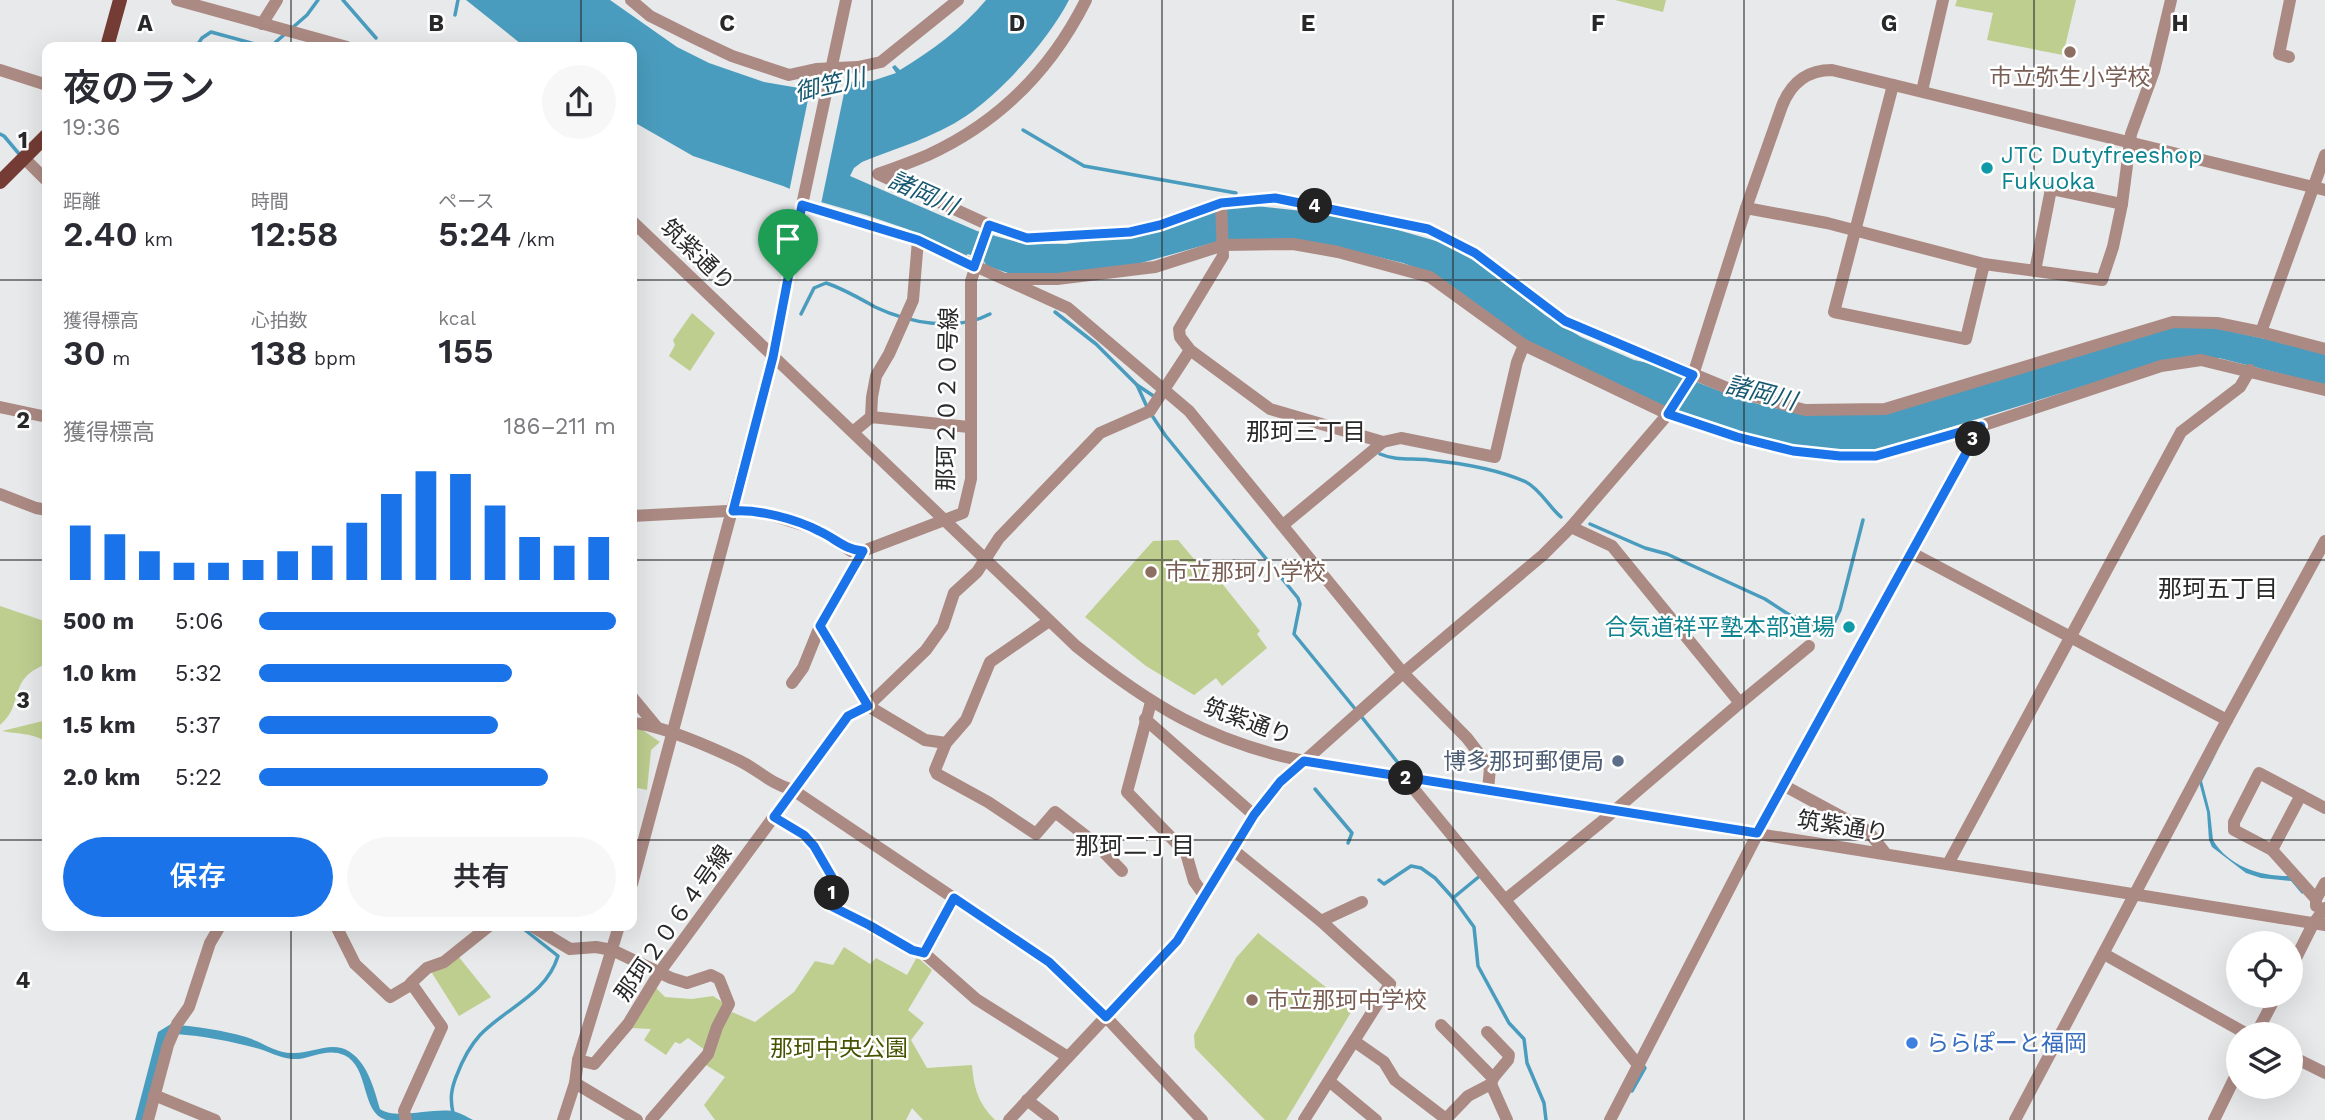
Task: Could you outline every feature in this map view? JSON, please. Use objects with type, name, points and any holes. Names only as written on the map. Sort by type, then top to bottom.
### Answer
[{"type":"main road","points":[[108,42],[120,0]]},
{"type":"main road","points":[[0,182],[42,140]]},
{"type":"street","points":[[177,0],[329,42]]},
{"type":"street","points":[[262,24],[277,0]]},
{"type":"street","points":[[631,0],[650,16],[732,56],[789,75],[816,69],[869,66],[881,62],[958,0]]},
{"type":"street","points":[[637,866],[773,357],[846,0]]},
{"type":"street","points":[[1086,0],[1063,41],[1034,80],[1013,99],[969,133],[928,155],[878,174],[988,228],[1027,238],[1130,232],[1160,225],[1221,203],[1275,198],[1428,229],[1475,253],[1565,321],[1737,392],[1805,410],[1885,409],[2173,322],[2217,323],[2325,349]]},
{"type":"street","points":[[1922,91],[1943,0]]},
{"type":"street","points":[[1746,208],[1827,223],[1984,264],[2102,280],[2113,247],[2122,204],[2129,143],[2144,93],[2154,71],[2171,0]]},
{"type":"street","points":[[2289,57],[2279,54],[2290,0]]},
{"type":"street","points":[[0,70],[42,83]]},
{"type":"street","points":[[1009,1120],[1177,941],[1254,815],[1280,782],[1572,527],[1668,414],[1693,375],[1746,208],[1787,94],[1801,78],[1811,73],[1832,70],[2319,189]]},
{"type":"street","points":[[1893,85],[1834,312],[1966,339],[1984,264]]},
{"type":"street","points":[[2260,332],[2319,189],[2325,155]]},
{"type":"street","points":[[24,158],[42,176]]},
{"type":"street","points":[[2035,271],[2051,189],[2122,204]]},
{"type":"street","points":[[1221,203],[1223,256],[1179,329],[1180,337],[1190,350],[1270,409],[1383,442]]},
{"type":"street","points":[[802,205],[918,240],[1068,308],[1164,389],[1189,411],[1403,673],[1467,738],[1490,768],[1488,790]]},
{"type":"street","name":"筑紫通り","points":[[637,226],[854,431],[1049,621],[1114,676],[1151,702],[1219,737],[1267,754],[1304,761],[2319,924]]},
{"type":"street","name":"那珂２０２０号線","points":[[945,519],[963,513],[971,479],[971,281],[988,228]]},
{"type":"street","points":[[871,417],[876,376],[913,300],[918,240]]},
{"type":"street","points":[[1006,279],[1057,279],[1155,267],[1224,245],[1293,244],[1338,252],[1430,277],[1524,345],[1668,414],[1737,437],[1793,451],[1840,456],[1876,456],[1981,426],[2161,366],[2201,360],[2325,390]]},
{"type":"street","points":[[1283,525],[1383,442],[1401,438],[1495,457],[1517,362],[1524,345]]},
{"type":"street","name":"那珂２０６４号線","points":[[578,1060],[594,1064],[628,1024],[659,973],[848,716],[868,706],[926,650],[943,626],[954,593],[977,572],[999,538],[1100,433],[1150,411],[1190,350]]},
{"type":"street","points":[[1948,864],[2181,432],[2239,387],[2250,370]]},
{"type":"street","points":[[0,407],[42,416]]},
{"type":"street","points":[[854,431],[871,417],[969,427]]},
{"type":"street","points":[[1610,1120],[1757,833],[1981,426]]},
{"type":"street","points":[[0,494],[42,509]]},
{"type":"street","points":[[637,516],[746,510],[819,530],[850,551],[863,551],[945,519]]},
{"type":"street","points":[[1572,527],[1612,545],[1740,704]]},
{"type":"street","points":[[2015,1120],[2325,541]]},
{"type":"street","points":[[792,683],[803,668],[820,626],[863,551]]},
{"type":"street","points":[[1912,553],[2227,720]]},
{"type":"street","points":[[1049,621],[990,662],[966,720],[946,743],[935,770],[937,774],[988,802],[1036,834],[1055,812],[1095,843],[1122,871]]},
{"type":"street","points":[[820,626],[868,706],[925,740],[946,743]]},
{"type":"street","points":[[1505,900],[1809,646]]},
{"type":"street","points":[[1151,702],[1127,792],[1186,853],[1194,881],[1204,895]]},
{"type":"street","points":[[637,703],[657,726]]},
{"type":"street","points":[[1145,719],[1254,815]]},
{"type":"street","points":[[637,724],[657,726],[742,762],[775,785],[793,790],[1049,962],[1106,1017],[1202,1120]]},
{"type":"street","points":[[2321,904],[2272,850],[2234,830],[2234,822],[2259,773],[2325,808]]},
{"type":"street","points":[[1404,777],[1639,1066]]},
{"type":"street","points":[[1783,785],[1868,831],[1886,854]]},
{"type":"street","points":[[2272,850],[2301,795]]},
{"type":"street","points":[[774,817],[804,835],[814,846],[832,877],[834,888],[827,904],[912,950],[924,953],[976,999],[1068,1057]]},
{"type":"street","points":[[1232,849],[1321,921],[1390,984],[1304,1120]]},
{"type":"street","points":[[2303,949],[2319,924],[2325,883]]},
{"type":"street","points":[[924,953],[954,898]]},
{"type":"street","points":[[1321,921],[1362,902]]},
{"type":"street","points":[[148,1120],[175,1029],[189,1007],[210,943],[217,931]]},
{"type":"street","points":[[338,931],[355,964],[390,998],[412,984],[427,968],[444,962],[483,931]]},
{"type":"street","points":[[537,931],[570,949],[596,947],[612,950],[659,973],[687,983],[711,975],[719,979],[729,1004],[717,1027],[708,1055],[652,1120]]},
{"type":"street","points":[[563,1120],[575,1083],[578,1060],[618,931]]},
{"type":"street","points":[[2104,954],[2226,1022]]},
{"type":"street","points":[[406,1120],[404,1111],[442,1027],[412,984]]},
{"type":"street","points":[[1441,1025],[1492,1081],[1507,1120]]},
{"type":"street","points":[[1354,1041],[1384,1062],[1395,1080],[1445,1119],[1468,1096],[1492,1081],[1508,1060],[1508,1055],[1487,1032]]},
{"type":"street","points":[[2303,1062],[2325,1073]]},
{"type":"street","points":[[1329,1081],[1376,1120]]},
{"type":"street","points":[[575,1083],[637,1120]]},
{"type":"street","points":[[155,1095],[215,1120]]},
{"type":"street","points":[[2214,1120],[2226,1096]]},
{"type":"street","points":[[1027,1100],[1053,1120]]},
{"type":"green space","points":[[1615,0],[1666,0],[1663,12]]},
{"type":"green space","points":[[1957,0],[2076,0],[2063,55],[1987,40],[1993,13],[1955,6]]},
{"type":"green space","points":[[692,313],[715,333],[690,371],[669,356],[675,345],[673,340]]},
{"type":"green space","points":[[1178,540],[1215,584],[1220,581],[1260,631],[1257,634],[1267,648],[1222,686],[1216,678],[1194,695],[1146,666],[1085,617],[1153,541]]},
{"type":"green space","points":[[0,606],[42,620],[42,666],[33,671],[20,685],[8,717],[0,725]]},
{"type":"green space","points":[[42,721],[42,740],[2,731]]},
{"type":"green space","points":[[637,727],[660,742],[651,750],[647,790],[637,789]]},
{"type":"green space","points":[[1258,933],[1353,1009],[1286,1120],[1265,1120],[1195,1048],[1194,1035],[1236,958]]},
{"type":"green space","name":"那珂中央公園","points":[[844,947],[870,964],[876,958],[907,975],[917,957],[932,970],[908,1010],[924,1023],[911,1040],[927,1068],[972,1065],[978,1095],[995,1120],[923,1120],[912,1108],[906,1120],[715,1120],[704,1105],[725,1077],[703,1063],[719,1029],[732,1012],[755,1022],[794,992],[815,961],[833,965]]},
{"type":"green space","points":[[458,956],[491,997],[459,1016],[432,973]]},
{"type":"green space","points":[[655,987],[665,997],[692,999],[713,996],[727,1005],[705,1050],[688,1038],[680,1044],[675,1042],[666,1055],[644,1040],[651,1029],[631,1028]]},
{"type":"water","points":[[466,0],[610,0],[677,47],[709,63],[764,82],[811,89],[845,82],[872,81],[896,73],[892,67],[895,65],[900,70],[935,47],[986,0],[1069,0],[1037,48],[980,106],[942,130],[862,162],[854,168],[850,176],[977,231],[1021,243],[1065,244],[1133,236],[1209,209],[1247,205],[1349,216],[1443,243],[1475,261],[1545,315],[1581,337],[1634,360],[1740,399],[1792,412],[1844,415],[2146,332],[2197,324],[2325,352],[2325,385],[2219,358],[2165,361],[1880,449],[1818,450],[1780,445],[1680,414],[1526,342],[1432,274],[1403,263],[1345,249],[1212,243],[1134,265],[1068,275],[1011,274],[987,266],[983,260],[968,254],[963,257],[907,229],[821,202],[783,186],[693,156],[637,124],[637,42],[519,42]]},
{"type":"water","points":[[2218,750],[2202,781],[2210,812],[2213,840],[2227,857],[2245,868],[2288,876],[2304,892],[2302,894],[2291,881],[2261,878],[2246,873],[2212,847],[2199,782]]},
{"type":"water","points":[[171,1024],[237,1035],[286,1053],[329,1047],[343,1049],[356,1057],[366,1070],[380,1109],[395,1114],[452,1111],[473,1120],[386,1120],[372,1108],[358,1069],[344,1055],[331,1052],[292,1059],[227,1041],[176,1034],[145,1120],[135,1120],[158,1032]]},
{"type":"pier","points":[[847,79],[821,204],[789,192],[811,85]]},
{"type":"waterway","points":[[291,29],[307,15],[318,0]]},
{"type":"waterway","points":[[343,0],[376,38]]},
{"type":"waterway","points":[[455,15],[458,0]]},
{"type":"waterway","points":[[199,42],[211,32],[248,42]]},
{"type":"waterway","points":[[276,42],[285,34]]},
{"type":"waterway","points":[[1023,130],[1084,166],[1236,193]]},
{"type":"waterway","points":[[0,134],[20,155]]},
{"type":"waterway","points":[[801,314],[814,288],[826,283],[888,313],[917,321],[962,323],[990,314]]},
{"type":"waterway","points":[[1055,312],[1096,344],[1137,385],[1155,397]]},
{"type":"waterway","points":[[1137,385],[1147,407]]},
{"type":"waterway","points":[[1151,414],[1165,435],[1298,598],[1300,604],[1294,634],[1356,710]]},
{"type":"waterway","points":[[1380,454],[1466,465],[1515,477],[1536,489],[1561,517]]},
{"type":"waterway","points":[[1590,524],[1645,548],[1667,554],[1765,599],[1788,614],[1831,629],[1840,610],[1863,520]]},
{"type":"waterway","points":[[1361,716],[1406,773]]},
{"type":"waterway","points":[[1315,789],[1352,833],[1348,843]]},
{"type":"waterway","points":[[1379,880],[1384,884],[1411,866],[1421,868],[1435,878],[1453,898],[1474,927],[1478,966],[1509,1023],[1524,1039],[1527,1063],[1544,1103],[1546,1120]]},
{"type":"waterway","points":[[1453,898],[1481,875]]},
{"type":"waterway","points":[[453,1113],[453,1086],[472,1044],[545,981],[558,956],[526,931]]},
{"type":"waterway","points":[[1632,1091],[1645,1068],[1642,1064]]},
{"type":"place","name":"市立弥生小学校","points":[[2070,52]]},
{"type":"place","name":"JTC Dutyfreeshop Fukuoka","points":[[1987,168]]},
{"type":"place","name":"市立那珂小学校","points":[[1151,572]]},
{"type":"place","name":"合気道祥平塾本部道場","points":[[1849,627]]},
{"type":"place","name":"博多那珂郵便局","points":[[1618,761]]},
{"type":"place","name":"市立那珂中学校","points":[[1252,1000]]},
{"type":"place","name":"ららぽーと福岡","points":[[1912,1043]]},
{"type":"district","name":"那珂三丁目","points":[[1306,432]]},
{"type":"district","name":"那珂五丁目","points":[[2218,589]]},
{"type":"district","name":"那珂二丁目","points":[[1135,846]]},
{"type":"route","points":[[1275,198],[1428,229],[1475,253],[1565,321],[1693,375],[1668,414],[1737,437],[1793,451],[1840,456],[1876,456],[1981,426],[1757,833],[1304,761],[1280,782],[1254,815],[1177,941],[1106,1017],[1049,962],[954,898],[924,953],[912,950],[827,904],[834,888],[832,877],[814,846],[804,835],[774,817],[848,716],[868,706],[820,626],[863,551],[850,551],[819,530],[768,514],[746,510],[733,511],[773,357],[788,281],[802,205],[866,222],[918,240],[974,267],[989,225],[1027,238],[1130,232],[1160,225],[1221,203],[1275,198]]},
{"type":"water label","name":"御笠川","points":[[830,85]]},
{"type":"water label","name":"諸岡川","points":[[923,193]]},
{"type":"water label","name":"諸岡川","points":[[1761,393]]}]
